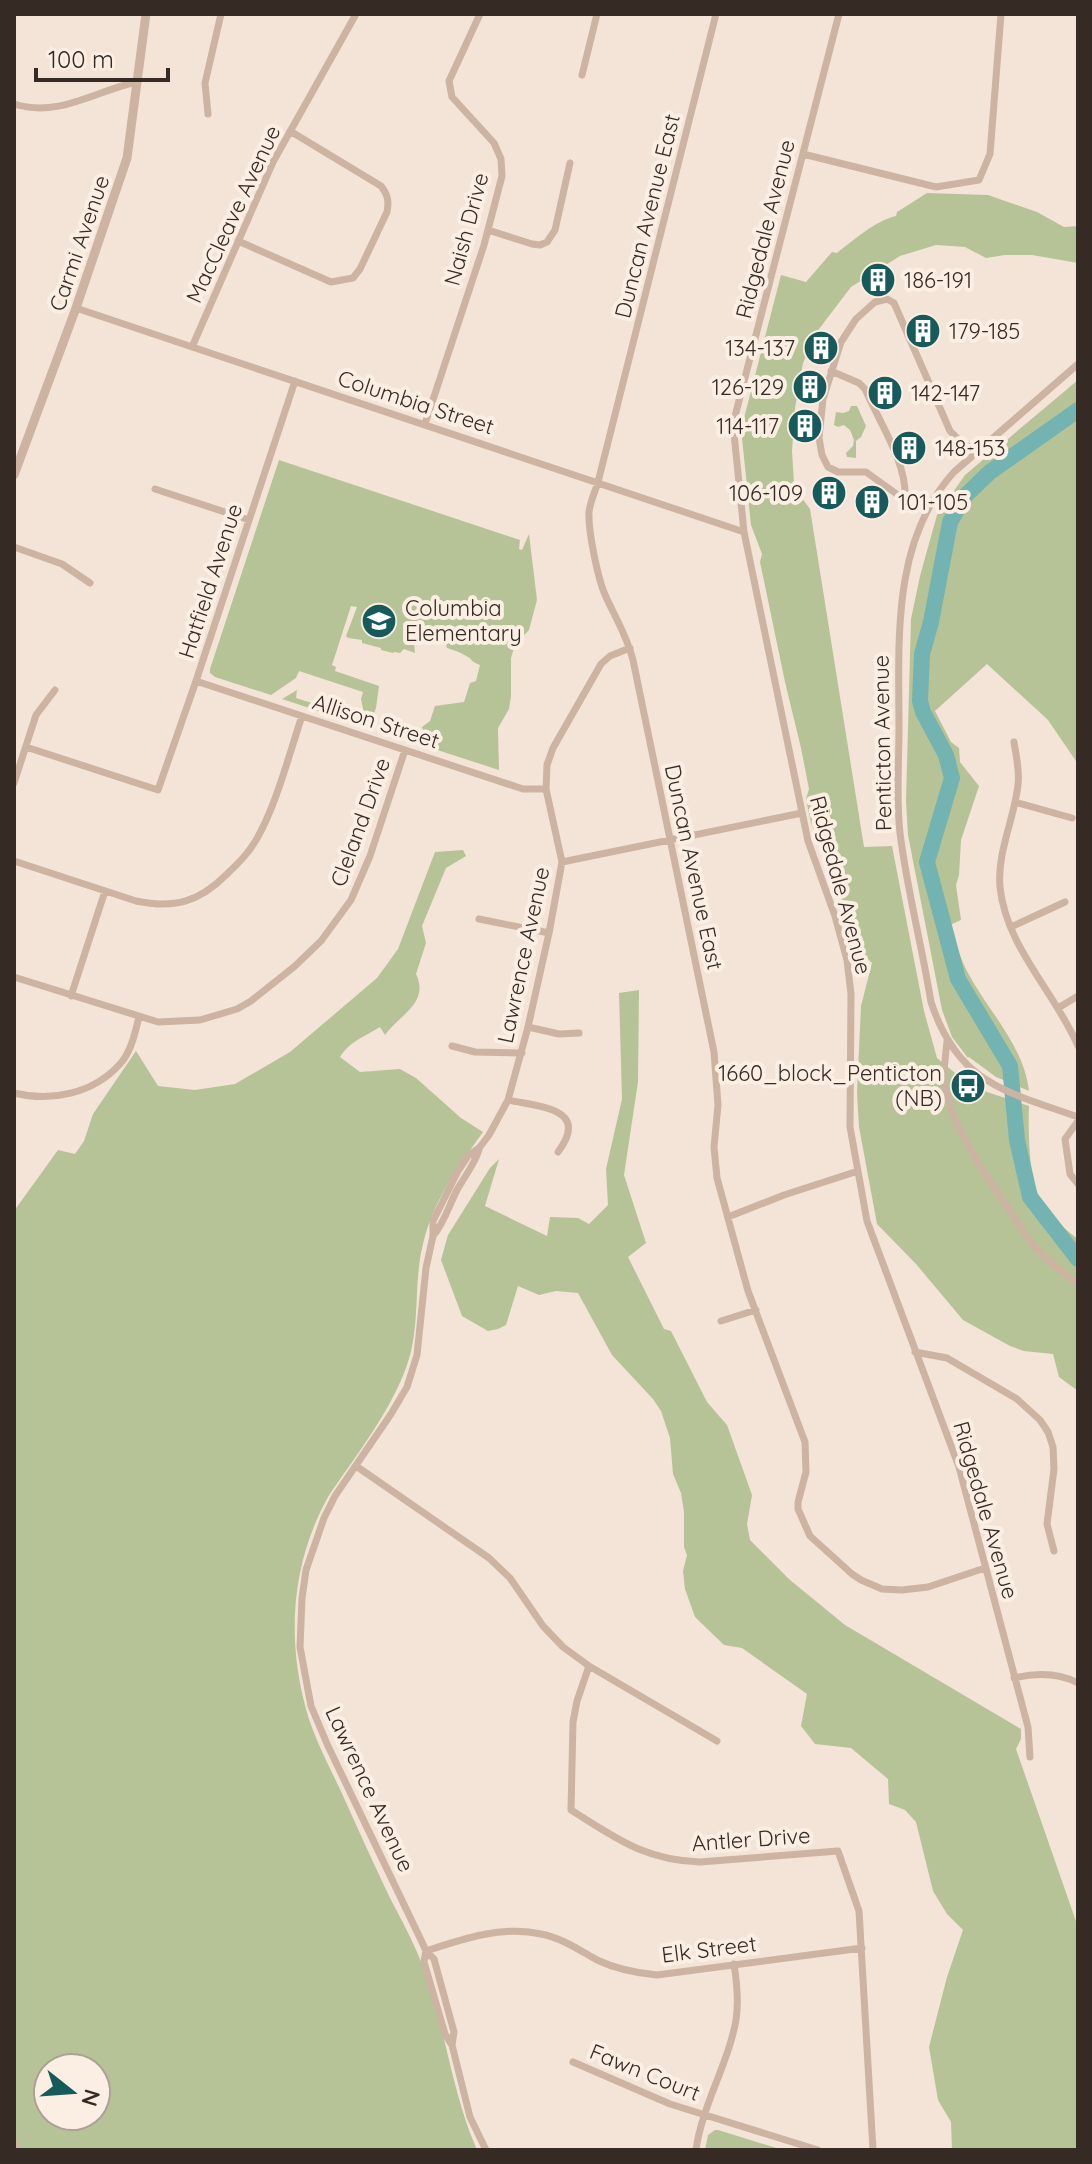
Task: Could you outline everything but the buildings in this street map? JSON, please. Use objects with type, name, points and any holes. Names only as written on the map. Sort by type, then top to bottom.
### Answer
[{"type":"street","name":"Carmi Avenue","points":[[14,475],[127,158],[146,14]]},
{"type":"street","points":[[208,114],[205,83],[221,14]]},
{"type":"street","name":"MacCleave Avenue","points":[[192,347],[273,162],[356,14]]},
{"type":"street","name":"Naish Drive","points":[[425,424],[488,230],[502,176],[501,159],[494,143],[452,97],[449,81],[480,14]]},
{"type":"street","points":[[582,75],[597,14]]},
{"type":"street","name":"Duncan Avenue East","points":[[716,14],[589,514],[601,584],[630,648],[714,1052],[718,1105],[714,1147],[721,1196],[748,1291],[805,1442],[806,1472],[798,1509],[816,1543],[861,1580],[882,1589],[928,1587],[985,1568]]},
{"type":"street","name":"Ridgedale Avenue","points":[[839,14],[733,424],[744,532],[808,841],[847,960],[851,994],[850,1127],[867,1221],[959,1467],[1028,1727],[1030,1757]]},
{"type":"street","points":[[803,154],[936,187],[979,180],[990,154],[1001,14]]},
{"type":"street","points":[[14,104],[39,109],[58,107],[137,82]]},
{"type":"street","points":[[238,241],[331,282],[353,278],[387,212],[387,193],[381,186],[290,131]]},
{"type":"street","points":[[488,230],[532,244],[547,242],[555,230],[570,163]]},
{"type":"street","points":[[927,510],[905,500],[866,472],[838,472],[828,467],[822,455],[819,438],[823,399],[841,342],[856,319],[875,302],[887,299],[894,303],[950,431],[977,451]]},
{"type":"street","name":"Columbia Street","points":[[76,308],[744,532]]},
{"type":"street","name":"Penticton Avenue","points":[[1078,364],[940,487],[927,510],[912,553],[901,605],[899,662],[900,832],[931,1002],[947,1041],[943,1080],[953,1115],[976,1160],[1030,1241],[1044,1257],[1078,1284]]},
{"type":"street","points":[[831,371],[859,383],[865,389],[901,469],[906,486],[905,500]]},
{"type":"street","name":"Hatfield Avenue","points":[[26,747],[158,790],[295,381]]},
{"type":"street","points":[[155,489],[249,520]]},
{"type":"street","points":[[14,547],[62,564],[90,583]]},
{"type":"street","name":"Lawrence Avenue","points":[[486,2150],[470,2117],[452,2045],[454,2032],[434,1959],[426,1951],[311,1706],[300,1647],[300,1623],[306,1570],[324,1518],[335,1496],[407,1387],[417,1355],[426,1268],[433,1236],[442,1225],[480,1147],[500,1117],[522,1053],[562,862],[546,789],[547,765],[585,690],[605,660],[630,648]]},
{"type":"street","name":"Allison Street","points":[[196,681],[523,789],[546,789]]},
{"type":"street","points":[[14,783],[36,715],[55,690]]},
{"type":"street","points":[[14,861],[156,905],[177,904],[197,898],[215,886],[249,851],[268,816],[302,716]]},
{"type":"street","points":[[1014,742],[1019,777],[1002,852],[1000,873],[1003,903],[1011,927],[1078,1046]]},
{"type":"street","name":"Cleland Drive","points":[[14,977],[158,1022],[210,1018],[237,1009],[274,984],[321,941],[351,900],[362,878],[405,750]]},
{"type":"street","points":[[1015,802],[1072,818]]},
{"type":"street","points":[[562,862],[802,813]]},
{"type":"street","points":[[71,996],[105,891]]},
{"type":"street","points":[[1011,927],[1065,902]]},
{"type":"street","points":[[479,919],[549,933]]},
{"type":"street","points":[[1058,1008],[1078,996]]},
{"type":"street","points":[[14,1093],[42,1098],[60,1096],[101,1080],[120,1064],[130,1047],[139,1017]]},
{"type":"street","points":[[528,1027],[559,1034],[579,1033]]},
{"type":"street","points":[[947,1041],[980,1077],[1005,1091],[1078,1119],[1065,1139],[1070,1174],[1078,1184]]},
{"type":"street","points":[[452,1046],[522,1053]]},
{"type":"street","points":[[508,1100],[557,1111],[566,1118],[568,1135],[558,1152]]},
{"type":"street","points":[[728,1217],[858,1171]]},
{"type":"street","points":[[721,1321],[756,1310]]},
{"type":"street","points":[[915,1352],[947,1358],[1017,1399],[1040,1420],[1053,1447],[1054,1469],[1047,1524],[1054,1551]]},
{"type":"street","points":[[356,1466],[489,1558],[510,1578],[563,1647],[589,1666],[717,1741]]},
{"type":"street","name":"Antler Drive","points":[[589,1666],[573,1722],[571,1810],[646,1854],[672,1860],[700,1862],[838,1851],[859,1911],[873,2150]]},
{"type":"street","points":[[1014,1678],[1028,1675],[1064,1676],[1078,1683]]},
{"type":"street","name":"Elk Street","points":[[426,1951],[472,1936],[517,1931],[541,1934],[570,1944],[600,1961],[634,1972],[657,1975],[862,1948]]},
{"type":"street","points":[[696,2150],[704,2114],[736,2017],[738,1998],[734,1964]]},
{"type":"street","name":"Fawn Court","points":[[573,2062],[670,2104],[704,2114]]},
{"type":"street","points":[[704,2114],[818,2150]]},
{"type":"street","points":[[14,2144],[16,2150]]},
{"type":"green space","points":[[927,193],[988,195],[1037,212],[1064,227],[1078,226],[1078,263],[1032,255],[986,258],[965,247],[936,245],[900,256],[851,287],[819,329],[803,363],[795,408],[792,451],[794,484],[810,509],[864,847],[892,846],[924,1011],[937,1058],[972,1087],[1029,1106],[1034,1184],[1054,1218],[1078,1239],[1078,1391],[1059,1377],[1053,1354],[1010,1346],[963,1320],[877,1224],[859,1127],[857,1093],[861,1006],[872,963],[865,956],[811,823],[806,799],[809,789],[760,562],[762,554],[751,525],[743,422],[781,275],[806,282],[832,252],[837,253],[865,231],[896,216],[897,212]]},
{"type":"green space","points":[[1078,380],[1078,764],[1048,720],[987,664],[935,711],[951,742],[959,748],[960,762],[979,786],[961,840],[956,885],[961,920],[950,925],[968,973],[1013,1044],[1029,1091],[996,1077],[968,1058],[952,1037],[942,1010],[908,835],[906,801],[911,619],[937,515],[965,475]]},
{"type":"green space","points":[[851,406],[857,406],[866,426],[856,441],[856,458],[847,457],[846,453],[853,446],[850,430],[844,425],[834,425],[836,412],[849,411]]},
{"type":"green space","name":"Columbia Elementary","points":[[279,460],[520,540],[519,549],[522,550],[529,534],[537,600],[529,630],[515,645],[511,658],[509,709],[498,728],[499,770],[428,747],[422,727],[430,721],[435,706],[464,702],[470,683],[476,681],[480,665],[447,648],[444,638],[414,644],[415,653],[404,649],[393,653],[362,643],[362,640],[348,638],[346,636],[357,607],[351,606],[332,665],[336,667],[335,671],[379,686],[370,725],[366,723],[361,699],[363,692],[299,671],[296,678],[271,695],[210,673]]},
{"type":"green space","points":[[297,690],[296,698],[347,714],[352,708],[355,723],[282,699]]},
{"type":"green space","points":[[463,850],[466,856],[446,868],[422,926],[426,943],[416,974],[419,993],[416,1001],[385,1035],[380,1027],[353,1043],[340,1057],[360,1072],[400,1069],[416,1078],[461,1118],[483,1132],[447,1185],[428,1228],[420,1259],[414,1335],[400,1383],[382,1417],[328,1497],[307,1547],[296,1600],[296,1654],[309,1720],[422,1964],[477,2150],[14,2150],[14,1211],[58,1150],[75,1154],[84,1141],[93,1114],[136,1051],[158,1086],[195,1090],[235,1084],[290,1052],[377,978],[398,949],[435,852]]},
{"type":"green space","points":[[639,990],[638,1082],[624,1175],[646,1243],[628,1257],[664,1329],[671,1331],[707,1402],[727,1425],[752,1495],[747,1524],[750,1540],[790,1580],[845,1625],[1021,1729],[1021,1739],[1016,1749],[1078,1927],[1078,2150],[952,2150],[951,2122],[938,2100],[929,2047],[963,1930],[947,1914],[933,1891],[916,1822],[905,1810],[889,1804],[888,1779],[851,1748],[815,1744],[801,1726],[807,1694],[742,1648],[724,1645],[695,1617],[685,1589],[683,1571],[687,1555],[681,1493],[673,1474],[670,1438],[661,1411],[612,1355],[578,1293],[556,1291],[539,1295],[518,1286],[506,1325],[488,1331],[462,1316],[441,1260],[448,1235],[490,1168],[499,1159],[485,1206],[547,1236],[550,1217],[578,1218],[589,1224],[608,1205],[606,1169],[622,1099],[619,993]]},
{"type":"green space","points":[[715,2130],[783,2150],[705,2150],[708,2135]]},
{"type":"waterway","points":[[1078,410],[990,472],[965,496],[950,522],[922,654],[920,701],[946,755],[952,778],[927,862],[958,979],[1010,1066],[1017,1140],[1030,1197],[1078,1259]]},
{"type":"place","name":"186-191","points":[[878,280]]},
{"type":"place","name":"179-185","points":[[923,331]]},
{"type":"place","name":"134-137","points":[[821,348]]},
{"type":"place","name":"126-129","points":[[810,387]]},
{"type":"place","name":"142-147","points":[[885,393]]},
{"type":"place","name":"114-117","points":[[805,426]]},
{"type":"place","name":"148-153","points":[[909,448]]},
{"type":"place","name":"106-109","points":[[829,493]]},
{"type":"place","name":"101-105","points":[[872,502]]},
{"type":"place","name":"Columbia Elementary","points":[[379,621]]},
{"type":"place","name":"1660_block_Penticton (NB)","points":[[968,1086]]}]
